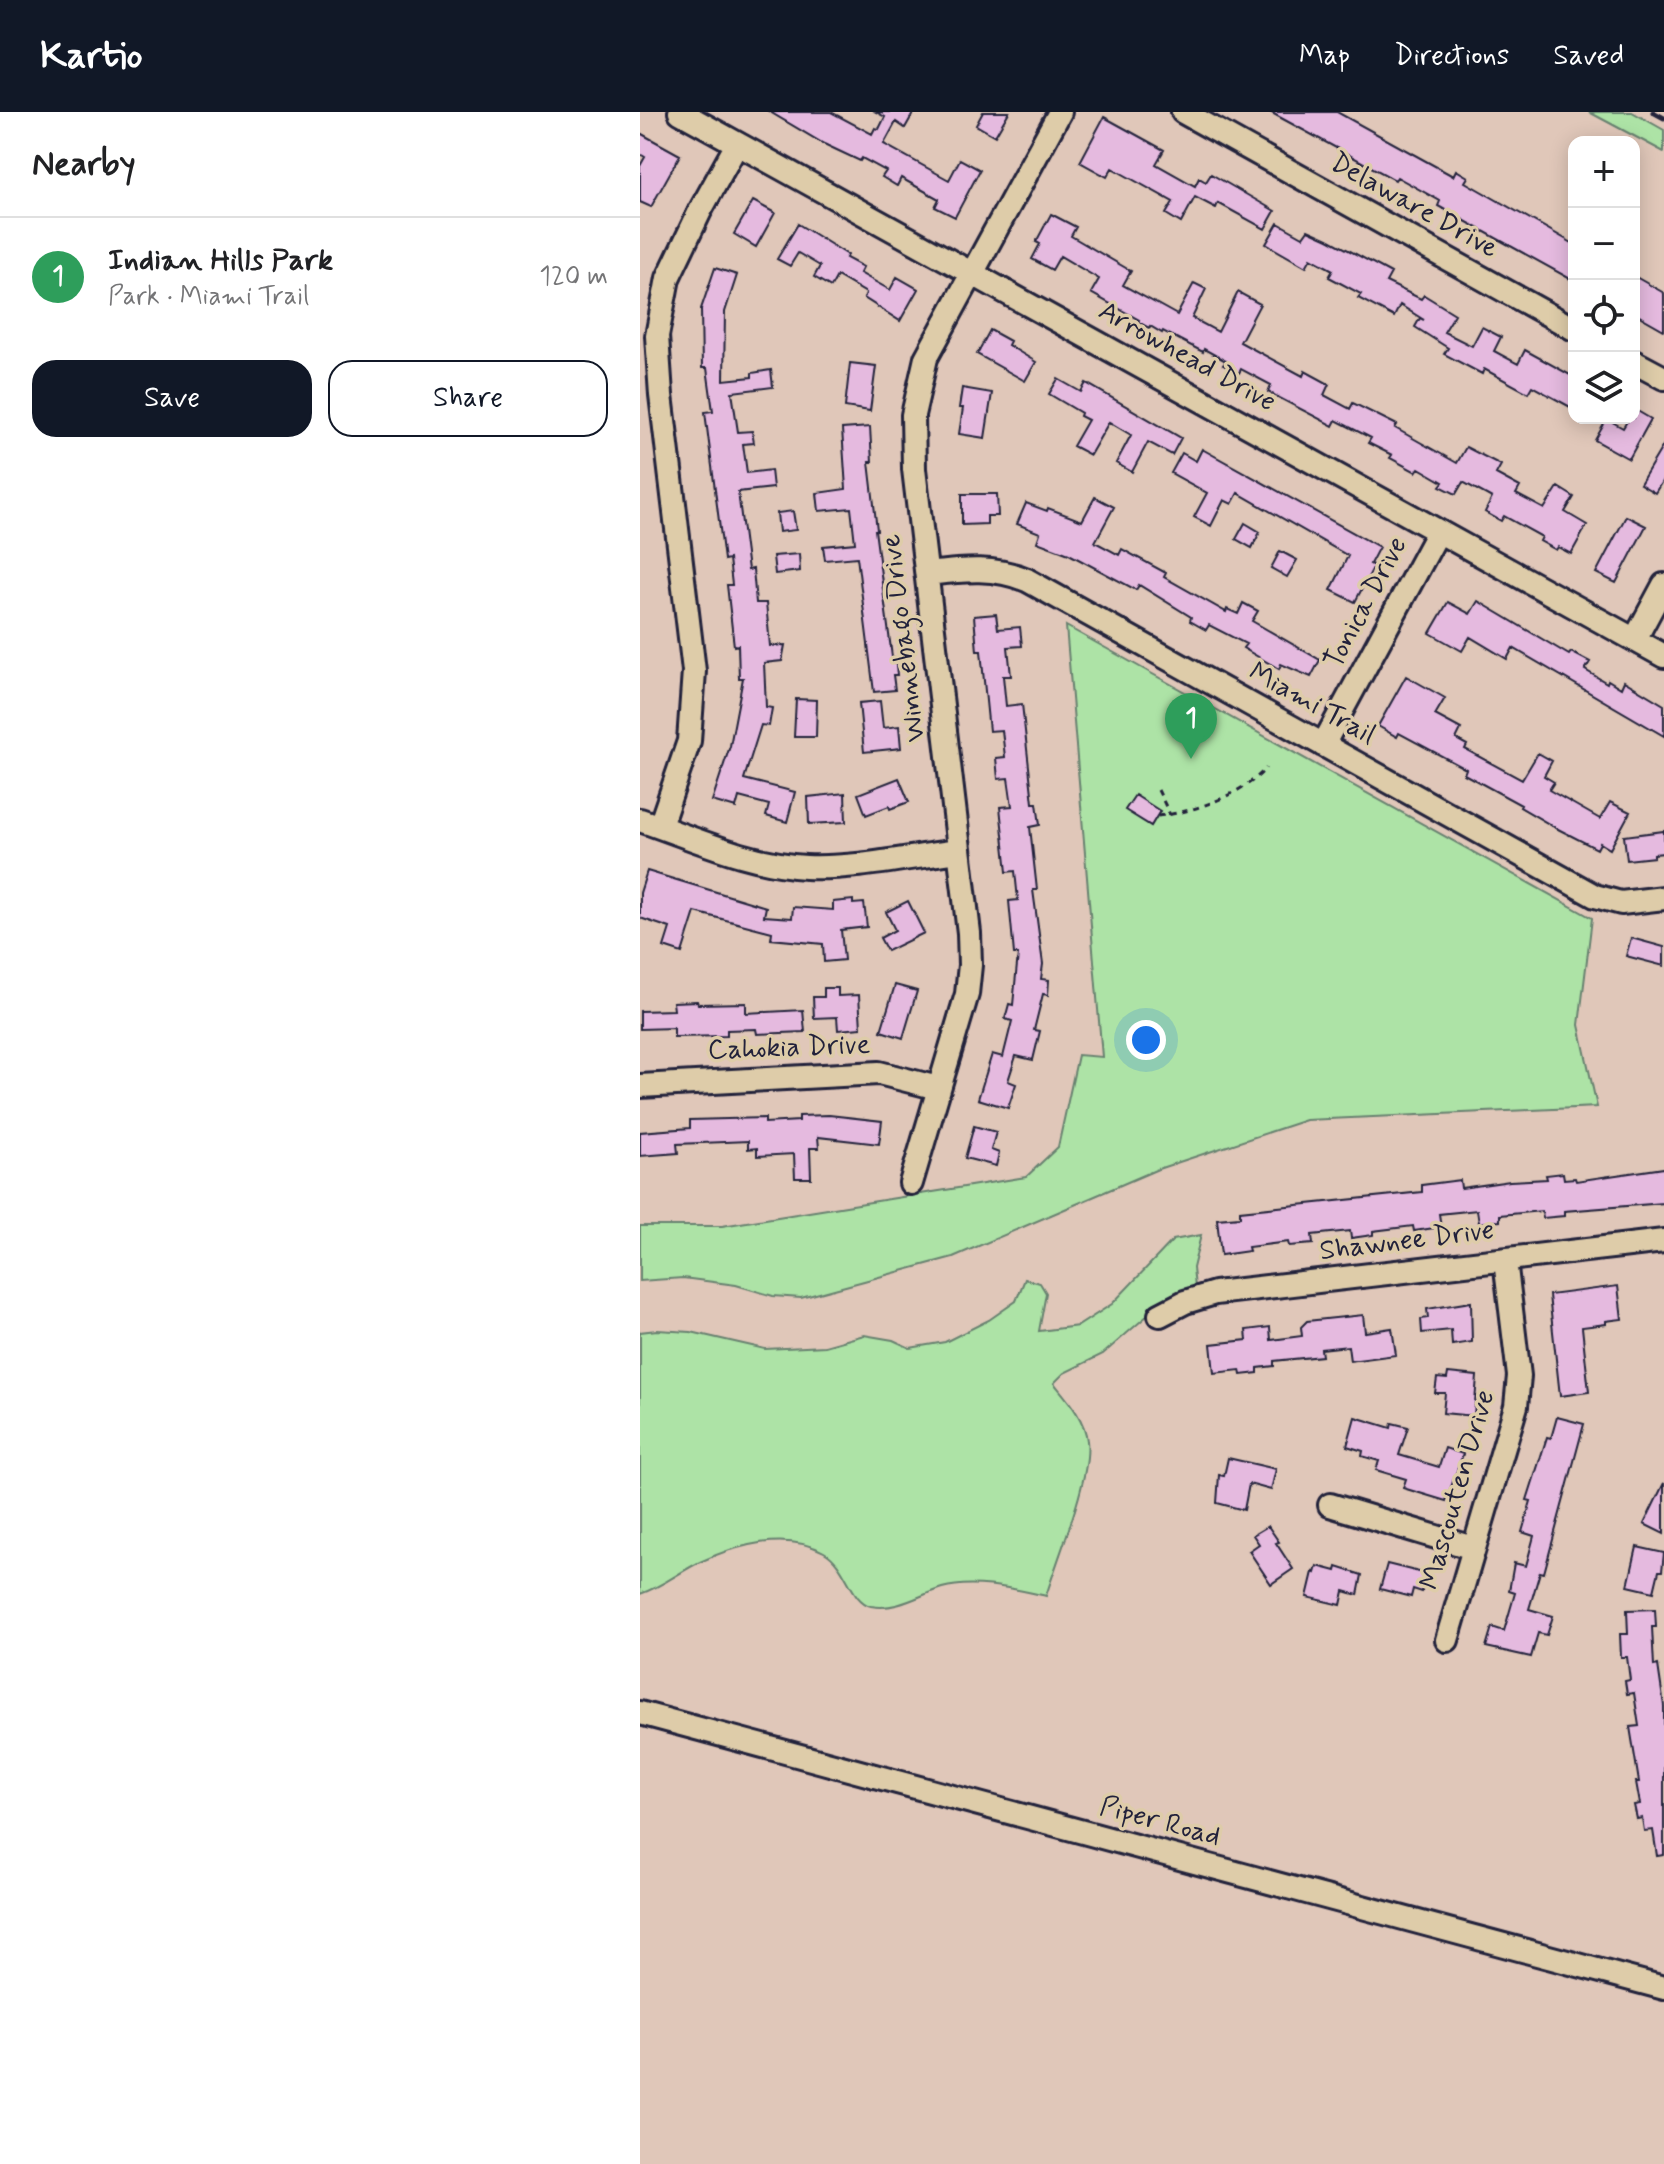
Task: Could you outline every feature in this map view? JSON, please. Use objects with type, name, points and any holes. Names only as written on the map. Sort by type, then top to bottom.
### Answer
[{"type":"street","name":"Arrowhead Drive","points":[[680,112],[1664,656]]},
{"type":"street","name":"Winnebago Drive","points":[[911,1183],[967,994],[970,965],[914,469],[913,415],[926,358],[1060,112]]},
{"type":"street","name":"Delaware Drive","points":[[1183,112],[1568,326]]},
{"type":"street","points":[[737,144],[668,278],[657,336],[661,395],[694,671],[689,741],[650,823],[760,860],[806,867],[830,867],[959,851]]},
{"type":"street","points":[[1640,365],[1664,378]]},
{"type":"street","name":"Tonica Drive","points":[[1323,745],[1438,532]]},
{"type":"street","name":"Miami Trail","points":[[927,574],[976,569],[1012,574],[1027,580],[1595,896],[1621,903],[1664,898]]},
{"type":"street","points":[[1635,639],[1664,585]]},
{"type":"street","name":"Cahokia Drive","points":[[640,1086],[879,1073],[938,1088]]},
{"type":"street","name":"Shawnee Drive","points":[[1160,1315],[1185,1302],[1215,1293],[1664,1241]]},
{"type":"street","name":"Mascouten Drive","points":[[1447,1640],[1516,1406],[1519,1376],[1505,1260]]},
{"type":"street","points":[[1330,1505],[1473,1548]]},
{"type":"street","name":"Piper Road","points":[[640,1713],[1664,1988]]},
{"type":"path","points":[[1158,816],[1198,808],[1254,782],[1266,768]]},
{"type":"path","points":[[1158,790],[1170,815]]},
{"type":"green space","points":[[1589,112],[1632,112],[1664,130],[1664,152],[1640,139],[1640,136],[1634,136]]},
{"type":"green space","points":[[1066,626],[1592,918],[1579,1025],[1597,1107],[1306,1120],[1158,1169],[953,1257],[801,1298],[773,1296],[736,1285],[683,1278],[640,1281],[640,1226],[722,1226],[1026,1177],[1058,1147],[1078,1055],[1102,1057]]},
{"type":"green space","points":[[1201,1235],[1193,1268],[1195,1287],[1156,1308],[1103,1354],[1064,1373],[1054,1383],[1083,1425],[1087,1456],[1079,1495],[1046,1596],[967,1584],[942,1588],[899,1604],[871,1606],[858,1597],[838,1565],[824,1552],[794,1542],[778,1541],[745,1546],[714,1556],[640,1594],[640,1332],[691,1332],[765,1349],[825,1346],[864,1335],[893,1340],[910,1348],[945,1342],[989,1320],[1016,1301],[1025,1279],[1040,1283],[1046,1293],[1039,1331],[1078,1326],[1112,1304],[1173,1240]]},
{"type":"building","points":[[770,112],[831,112],[872,134],[875,128],[879,129],[885,117],[876,112],[914,112],[905,128],[896,122],[884,144],[949,180],[960,159],[980,170],[955,217],[935,207],[939,199],[901,178],[897,186],[882,177],[886,171],[824,144]]},
{"type":"building","points":[[983,112],[1009,112],[995,136],[976,125]]},
{"type":"building","points":[[1270,112],[1337,112],[1453,176],[1456,170],[1468,177],[1465,182],[1568,241],[1568,278],[1438,206],[1440,201],[1397,177],[1395,180]]},
{"type":"building","points":[[1104,117],[1164,150],[1156,164],[1195,186],[1199,178],[1206,182],[1211,174],[1275,211],[1265,229],[1218,203],[1216,208],[1195,197],[1181,223],[1166,214],[1173,202],[1112,168],[1107,177],[1080,162]]},
{"type":"building","points":[[640,133],[680,155],[651,207],[640,202],[640,166],[645,157],[640,154]]},
{"type":"building","points":[[753,201],[775,213],[756,247],[734,234]]},
{"type":"building","points":[[1051,214],[1076,227],[1071,236],[1131,271],[1123,285],[1177,315],[1194,283],[1206,289],[1192,318],[1218,332],[1238,292],[1260,304],[1240,342],[1303,376],[1305,371],[1329,384],[1324,395],[1350,409],[1353,403],[1397,425],[1395,428],[1457,463],[1466,447],[1501,465],[1496,474],[1520,487],[1516,494],[1544,509],[1558,487],[1574,497],[1565,512],[1587,525],[1571,554],[1540,541],[1542,537],[1504,516],[1501,521],[1485,512],[1492,498],[1463,482],[1456,494],[1440,486],[1443,482],[1419,468],[1416,472],[1390,458],[1392,455],[1368,443],[1371,438],[1336,420],[1333,426],[1268,392],[1271,385],[1241,369],[1239,373],[1223,365],[1226,361],[1204,349],[1203,352],[1138,322],[1091,293],[1099,279],[1060,256],[1052,270],[1032,259],[1040,244],[1036,242]]},
{"type":"building","points":[[1278,223],[1303,237],[1308,230],[1328,239],[1391,273],[1386,282],[1421,299],[1424,295],[1455,314],[1444,332],[1472,346],[1482,327],[1501,337],[1494,351],[1518,364],[1525,350],[1568,374],[1568,406],[1532,386],[1528,393],[1484,369],[1482,374],[1444,354],[1448,348],[1415,327],[1420,318],[1424,320],[1400,305],[1394,317],[1358,298],[1361,294],[1329,277],[1333,270],[1311,258],[1306,267],[1266,244]]},
{"type":"building","points":[[798,224],[848,255],[846,258],[863,267],[860,273],[890,290],[897,277],[918,289],[900,321],[864,298],[866,293],[837,276],[831,287],[814,277],[820,266],[798,253],[790,266],[777,259]]},
{"type":"building","points":[[715,268],[737,275],[725,312],[724,380],[752,377],[752,373],[771,370],[773,387],[732,392],[738,432],[752,431],[754,443],[743,444],[747,473],[771,470],[773,488],[738,492],[748,570],[753,569],[756,603],[766,603],[770,646],[785,645],[782,661],[764,663],[766,707],[772,708],[769,726],[761,725],[744,779],[795,792],[787,822],[766,816],[769,805],[739,797],[736,808],[712,801],[730,746],[743,678],[739,678],[738,645],[734,646],[727,585],[732,585],[729,559],[724,560],[705,412],[713,411],[707,368],[702,368],[701,309]]},
{"type":"building","points":[[1640,279],[1664,293],[1664,330],[1640,316]]},
{"type":"building","points":[[990,330],[1036,362],[1025,381],[977,354]]},
{"type":"building","points":[[850,363],[876,366],[870,411],[845,407]]},
{"type":"building","points":[[1058,379],[1081,392],[1086,383],[1181,438],[1172,455],[1148,442],[1132,472],[1116,463],[1131,435],[1109,422],[1090,455],[1073,446],[1088,420],[1049,394]]},
{"type":"building","points":[[962,388],[992,393],[985,438],[959,434]]},
{"type":"building","points":[[1640,413],[1651,419],[1629,459],[1595,440],[1604,424],[1616,424],[1623,428],[1625,424],[1640,424]]},
{"type":"building","points":[[870,427],[872,462],[869,462],[875,530],[897,675],[893,675],[895,690],[874,692],[857,557],[825,560],[823,546],[855,543],[851,508],[819,511],[817,493],[846,489],[842,429]]},
{"type":"building","points":[[1664,444],[1664,478],[1655,493],[1640,484]]},
{"type":"building","points":[[1202,449],[1379,547],[1370,564],[1374,566],[1355,602],[1331,590],[1348,556],[1238,493],[1232,504],[1224,500],[1211,526],[1194,517],[1207,493],[1171,473],[1182,453],[1196,461]]},
{"type":"building","points":[[962,494],[997,494],[998,516],[987,516],[987,524],[962,525]]},
{"type":"building","points":[[1095,497],[1114,507],[1095,542],[1119,555],[1122,549],[1226,612],[1227,609],[1238,614],[1243,603],[1258,611],[1252,621],[1320,660],[1311,677],[1281,664],[1279,669],[1243,648],[1246,644],[1209,625],[1206,630],[1190,621],[1191,617],[1139,585],[1136,590],[1069,554],[1037,542],[1040,533],[1017,524],[1026,503],[1082,521]]},
{"type":"building","points":[[793,511],[796,530],[779,532],[777,513]]},
{"type":"building","points":[[1626,516],[1646,526],[1616,583],[1596,573]]},
{"type":"building","points":[[1245,523],[1260,532],[1252,548],[1236,539]]},
{"type":"building","points":[[1280,551],[1297,560],[1287,577],[1271,568]]},
{"type":"building","points":[[799,554],[800,571],[775,574],[773,556]]},
{"type":"building","points":[[1478,601],[1569,655],[1571,652],[1590,662],[1585,670],[1607,683],[1608,680],[1621,688],[1624,681],[1664,705],[1664,736],[1513,648],[1507,659],[1470,637],[1462,651],[1430,633],[1448,602],[1470,614]]},
{"type":"building","points":[[996,614],[998,629],[1020,627],[1022,646],[1008,647],[1011,676],[1003,676],[1006,706],[1022,704],[1033,803],[1037,803],[1040,825],[1030,827],[1037,890],[1033,890],[1043,964],[1041,979],[1049,980],[1048,995],[1043,994],[1034,1030],[1040,1031],[1033,1060],[1016,1056],[1008,1081],[1016,1084],[1008,1108],[978,1099],[992,1054],[1003,1057],[1012,1021],[1005,1019],[1009,1004],[1013,1005],[1018,954],[1014,954],[1009,901],[1018,900],[1015,871],[1007,872],[1000,807],[1012,806],[1008,778],[998,779],[996,758],[1005,757],[1002,730],[989,731],[981,651],[977,651],[974,616]]},
{"type":"building","points":[[1406,676],[1445,698],[1435,715],[1461,729],[1456,739],[1467,745],[1465,749],[1522,780],[1538,753],[1552,761],[1544,776],[1554,782],[1549,790],[1600,819],[1610,802],[1630,812],[1610,849],[1600,843],[1597,849],[1556,828],[1464,774],[1466,769],[1399,733],[1397,737],[1378,726]]},
{"type":"building","points":[[796,699],[817,700],[816,737],[794,737]]},
{"type":"building","points":[[880,701],[883,728],[899,726],[901,748],[864,752],[859,703]]},
{"type":"building","points":[[899,778],[909,802],[866,815],[858,794]]},
{"type":"building","points":[[845,793],[846,822],[809,824],[808,797]]},
{"type":"building","points":[[1135,795],[1160,811],[1151,826],[1125,810]]},
{"type":"building","points":[[1664,831],[1664,853],[1627,860],[1624,836]]},
{"type":"building","points":[[647,871],[766,907],[764,916],[792,918],[793,907],[833,910],[833,902],[853,900],[853,904],[864,903],[867,927],[841,930],[844,960],[824,962],[823,944],[771,939],[772,932],[695,912],[682,953],[664,947],[670,928],[640,918],[640,893]]},
{"type":"building","points":[[908,901],[924,933],[887,951],[880,938],[895,930],[886,912]]},
{"type":"building","points":[[1631,938],[1664,947],[1664,966],[1626,956]]},
{"type":"building","points":[[895,985],[917,991],[903,1038],[881,1031]]},
{"type":"building","points":[[824,988],[838,988],[838,996],[859,995],[861,1028],[838,1030],[837,1017],[814,1018],[813,997],[824,997]]},
{"type":"building","points":[[697,1001],[698,1004],[746,1003],[746,1013],[803,1010],[805,1032],[757,1034],[756,1029],[727,1030],[727,1036],[674,1037],[674,1028],[640,1029],[640,1011],[674,1010],[673,1002]]},
{"type":"building","points":[[829,1115],[882,1121],[879,1144],[818,1137],[819,1148],[810,1148],[811,1178],[795,1178],[794,1154],[757,1156],[757,1148],[748,1149],[748,1141],[677,1144],[678,1153],[640,1156],[640,1132],[690,1128],[690,1120],[765,1118],[765,1123],[799,1121],[799,1116]]},
{"type":"building","points":[[974,1126],[996,1132],[991,1150],[999,1153],[996,1166],[965,1158]]},
{"type":"building","points":[[1664,1168],[1664,1203],[1564,1211],[1564,1216],[1543,1218],[1542,1211],[1500,1215],[1500,1221],[1479,1223],[1477,1210],[1439,1214],[1441,1227],[1414,1231],[1413,1226],[1373,1231],[1373,1235],[1351,1238],[1350,1231],[1312,1235],[1313,1244],[1289,1246],[1288,1242],[1248,1247],[1249,1251],[1221,1255],[1217,1219],[1240,1217],[1240,1211],[1422,1192],[1422,1185],[1460,1180],[1461,1188],[1547,1179],[1546,1175],[1563,1173],[1564,1179],[1575,1178],[1576,1181]]},
{"type":"building","points":[[1618,1286],[1622,1319],[1582,1327],[1589,1392],[1560,1396],[1549,1295]]},
{"type":"building","points":[[1471,1302],[1472,1342],[1452,1345],[1451,1330],[1422,1333],[1421,1319],[1428,1318],[1427,1309]]},
{"type":"building","points":[[1363,1315],[1365,1332],[1392,1328],[1396,1355],[1350,1361],[1348,1346],[1321,1349],[1322,1356],[1274,1361],[1274,1366],[1258,1368],[1258,1373],[1241,1375],[1240,1370],[1214,1373],[1211,1344],[1247,1340],[1246,1330],[1270,1327],[1271,1340],[1302,1336],[1301,1327],[1307,1321]]},
{"type":"building","points":[[1448,1373],[1477,1376],[1474,1416],[1443,1413],[1445,1393],[1435,1393],[1437,1378],[1447,1379]]},
{"type":"building","points":[[1355,1417],[1391,1428],[1392,1423],[1408,1427],[1399,1455],[1439,1467],[1445,1448],[1463,1454],[1446,1501],[1403,1488],[1406,1479],[1376,1470],[1379,1461],[1362,1456],[1363,1451],[1347,1446]]},
{"type":"building","points":[[1557,1417],[1584,1424],[1544,1573],[1540,1572],[1529,1609],[1553,1616],[1547,1635],[1538,1633],[1531,1657],[1486,1647],[1492,1627],[1504,1631],[1515,1593],[1509,1591],[1514,1563],[1526,1566],[1534,1536],[1522,1532],[1531,1501],[1527,1500],[1547,1437],[1551,1438]]},
{"type":"building","points":[[1228,1458],[1276,1469],[1271,1490],[1249,1484],[1244,1510],[1217,1503],[1219,1475],[1224,1476]]},
{"type":"building","points":[[1664,1483],[1664,1534],[1644,1524]]},
{"type":"building","points":[[1268,1526],[1293,1569],[1271,1584],[1249,1551],[1259,1544],[1253,1535]]},
{"type":"building","points":[[1637,1547],[1664,1553],[1662,1571],[1659,1571],[1654,1592],[1628,1586]]},
{"type":"building","points":[[1387,1564],[1427,1574],[1422,1592],[1413,1589],[1411,1597],[1380,1589]]},
{"type":"building","points":[[1317,1566],[1336,1571],[1337,1567],[1362,1575],[1358,1595],[1344,1591],[1341,1605],[1307,1597]]},
{"type":"building","points":[[1655,1609],[1656,1627],[1652,1627],[1654,1666],[1658,1665],[1664,1706],[1664,1855],[1657,1856],[1653,1830],[1644,1831],[1642,1818],[1637,1819],[1634,1805],[1640,1804],[1636,1782],[1639,1782],[1630,1727],[1639,1726],[1634,1693],[1627,1694],[1625,1681],[1630,1680],[1627,1657],[1621,1657],[1620,1634],[1628,1634],[1627,1610]]},
{"type":"railway","points":[[1653,112],[1664,118]]},
{"type":"place","name":"Indian Hills Park","points":[[1191,759]]}]
